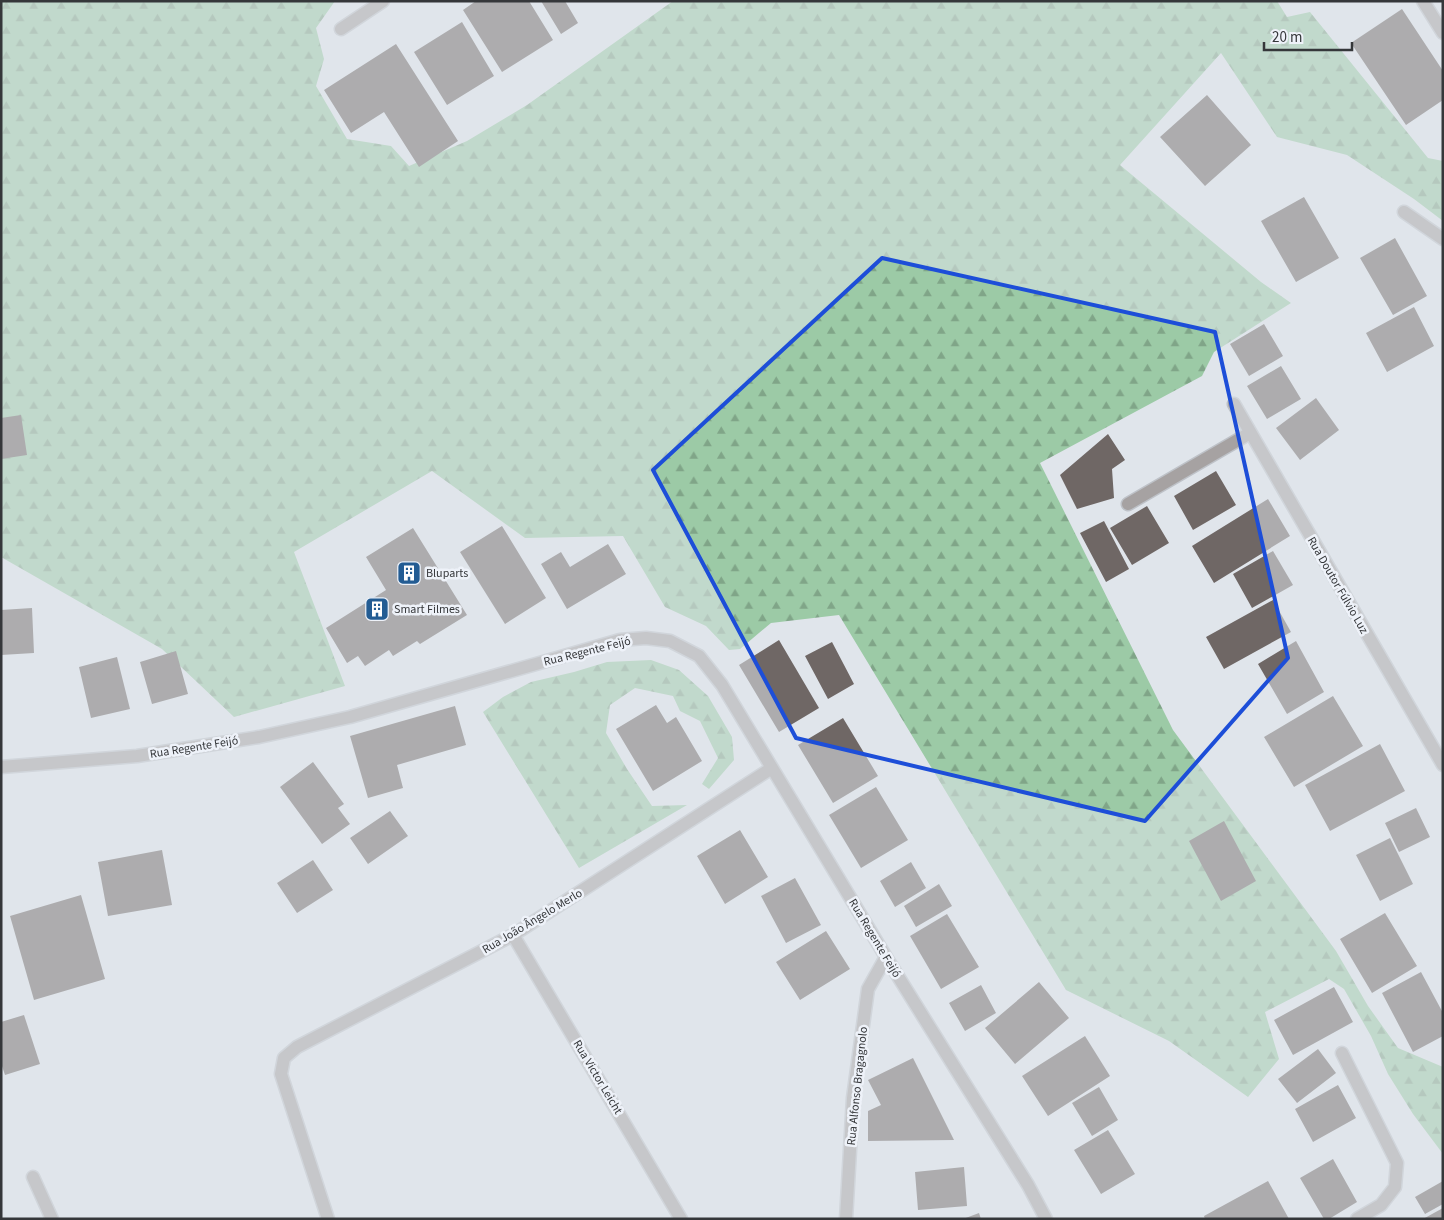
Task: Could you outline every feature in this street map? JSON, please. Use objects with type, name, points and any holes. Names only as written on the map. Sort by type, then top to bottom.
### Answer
[{"type":"street","points":[[341,29],[383,1]]},
{"type":"street","points":[[1423,1],[1443,33]]},
{"type":"street","points":[[1404,212],[1443,239]]},
{"type":"street","name":"Rua Doutor Fúlvio Luz","points":[[1234,404],[1443,765]]},
{"type":"street","points":[[1128,504],[1250,433]]},
{"type":"street","name":"Rua Regente Feijó","points":[[1,767],[137,756],[259,737],[350,717],[620,640],[646,638],[670,641],[699,656],[722,685],[886,957],[1028,1185],[1046,1219]]},
{"type":"street","name":"Rua João Ângelo Merlo","points":[[328,1219],[281,1074],[284,1058],[297,1047],[513,935],[772,768]]},
{"type":"street","name":"Rua Victor Leicht","points":[[513,935],[682,1219]]},
{"type":"street","name":"Rua Alfonso Bragagnolo","points":[[846,1219],[853,1098],[868,989],[886,957]]},
{"type":"street","points":[[1342,1053],[1397,1163],[1395,1187],[1381,1205],[1357,1219]]},
{"type":"street","points":[[33,1177],[52,1219]]},
{"type":"highlighted area","points":[[882,258],[1215,332],[1288,658],[1145,821],[796,738],[653,470]]},
{"type":"green space","points":[[1,1],[335,1],[316,28],[324,59],[316,86],[347,139],[391,146],[409,166],[467,141],[527,105],[673,1],[1277,1],[1287,17],[1310,12],[1428,158],[1443,161],[1443,221],[1414,199],[1347,155],[1277,137],[1221,53],[1120,165],[1261,282],[1291,303],[1214,352],[1202,376],[1040,463],[1173,730],[1336,951],[1368,1006],[1398,1048],[1443,1067],[1443,1154],[1413,1114],[1388,1074],[1371,1036],[1344,989],[1329,979],[1265,1012],[1279,1059],[1248,1097],[1169,1041],[1066,990],[839,615],[771,623],[740,649],[729,650],[706,626],[665,607],[623,536],[525,538],[432,471],[294,552],[345,686],[234,717],[162,649],[1,557]]},
{"type":"green space","points":[[651,660],[679,670],[708,696],[732,737],[734,760],[709,789],[702,784],[718,758],[700,721],[680,711],[673,696],[635,688],[610,705],[606,733],[652,806],[687,805],[579,868],[483,712],[503,697],[531,682],[607,662]]},
{"type":"building","points":[[476,1],[529,1],[553,40],[502,72],[463,10]]},
{"type":"building","points":[[541,1],[565,1],[578,23],[561,34]]},
{"type":"building","points":[[1402,9],[1443,71],[1443,100],[1406,125],[1351,43]]},
{"type":"building","points":[[462,22],[494,76],[447,105],[414,52]]},
{"type":"building","points":[[396,44],[458,141],[419,167],[384,112],[351,133],[324,90]]},
{"type":"building","points":[[1207,95],[1251,145],[1205,186],[1160,137]]},
{"type":"building","points":[[1304,197],[1339,258],[1296,282],[1261,221]]},
{"type":"building","points":[[1395,238],[1427,296],[1393,315],[1360,258]]},
{"type":"building","points":[[1414,307],[1434,346],[1387,372],[1366,333]]},
{"type":"building","points":[[1264,324],[1283,356],[1249,376],[1230,344]]},
{"type":"building","points":[[1281,366],[1301,399],[1267,419],[1247,386]]},
{"type":"building","points":[[1316,398],[1339,430],[1300,460],[1276,428]]},
{"type":"building","points":[[21,415],[27,455],[1,459],[1,418]]},
{"type":"building","points":[[1108,434],[1125,460],[1112,469],[1114,498],[1077,509],[1060,475]]},
{"type":"building","points":[[1216,471],[1236,505],[1193,530],[1174,496]]},
{"type":"building","points":[[1268,499],[1290,536],[1214,583],[1192,546]]},
{"type":"building","points":[[1147,506],[1169,543],[1132,565],[1110,528]]},
{"type":"building","points":[[1104,521],[1129,569],[1106,582],[1080,533]]},
{"type":"building","points":[[502,526],[546,598],[505,624],[460,552]]},
{"type":"building","points":[[413,528],[467,615],[420,644],[417,641],[393,656],[389,650],[365,666],[358,656],[347,663],[326,628],[386,590],[366,557]]},
{"type":"building","points":[[608,544],[626,574],[567,609],[541,564],[561,552],[570,567]]},
{"type":"building","points":[[1273,551],[1293,585],[1252,608],[1233,574]]},
{"type":"building","points":[[1273,600],[1291,632],[1224,669],[1206,637]]},
{"type":"building","points":[[32,608],[34,653],[1,655],[1,610]]},
{"type":"building","points":[[779,640],[819,708],[779,732],[739,665]]},
{"type":"building","points":[[1296,641],[1324,692],[1287,714],[1258,664]]},
{"type":"building","points":[[832,642],[854,684],[828,699],[805,656]]},
{"type":"building","points":[[176,651],[188,694],[152,704],[140,662]]},
{"type":"building","points":[[117,657],[130,709],[91,718],[79,667]]},
{"type":"building","points":[[1333,696],[1363,746],[1294,787],[1264,737]]},
{"type":"building","points":[[656,705],[667,723],[676,717],[702,761],[653,791],[616,729]]},
{"type":"building","points":[[455,706],[466,745],[397,765],[403,788],[368,798],[350,736]]},
{"type":"building","points":[[843,718],[878,776],[833,803],[798,745]]},
{"type":"building","points":[[1380,744],[1405,791],[1330,831],[1305,785]]},
{"type":"building","points":[[313,762],[344,804],[338,808],[350,824],[322,844],[280,787]]},
{"type":"building","points":[[876,787],[908,840],[861,868],[829,815]]},
{"type":"building","points":[[1416,808],[1430,837],[1399,852],[1385,823]]},
{"type":"building","points":[[390,811],[408,836],[368,864],[350,838]]},
{"type":"building","points":[[1224,821],[1256,881],[1221,901],[1189,841]]},
{"type":"building","points":[[740,830],[768,877],[725,904],[697,856]]},
{"type":"building","points":[[1390,838],[1413,884],[1380,901],[1356,855]]},
{"type":"building","points":[[162,850],[172,905],[108,916],[98,862]]},
{"type":"building","points":[[313,860],[333,890],[297,913],[277,883]]},
{"type":"building","points":[[911,862],[926,888],[895,907],[880,881]]},
{"type":"building","points":[[795,878],[821,925],[786,943],[761,896]]},
{"type":"building","points":[[939,884],[952,906],[916,927],[904,906]]},
{"type":"building","points":[[81,895],[105,979],[34,1000],[10,916]]},
{"type":"building","points":[[1385,913],[1417,966],[1372,993],[1340,939]]},
{"type":"building","points":[[947,914],[979,967],[941,989],[910,936]]},
{"type":"building","points":[[826,931],[850,969],[800,1000],[776,962]]},
{"type":"building","points":[[1421,972],[1443,1013],[1443,1036],[1413,1052],[1382,993]]},
{"type":"building","points":[[1039,982],[1069,1018],[1015,1064],[985,1028]]},
{"type":"building","points":[[981,985],[996,1013],[965,1031],[949,1003]]},
{"type":"building","points":[[1334,987],[1353,1022],[1293,1055],[1274,1020]]},
{"type":"building","points":[[24,1015],[40,1064],[5,1075],[1,1063],[1,1022]]},
{"type":"building","points":[[1085,1036],[1110,1076],[1048,1116],[1022,1076]]},
{"type":"building","points":[[1318,1049],[1336,1073],[1297,1103],[1278,1079]]},
{"type":"building","points":[[913,1058],[954,1140],[868,1141],[868,1111],[881,1105],[868,1080]]},
{"type":"building","points":[[1338,1085],[1356,1118],[1313,1142],[1295,1109]]},
{"type":"building","points":[[1099,1087],[1118,1120],[1092,1136],[1072,1103]]},
{"type":"building","points":[[1108,1130],[1135,1174],[1101,1194],[1074,1150]]},
{"type":"building","points":[[1333,1159],[1357,1202],[1329,1219],[1324,1219],[1300,1178]]},
{"type":"building","points":[[964,1167],[967,1206],[918,1210],[915,1172]]},
{"type":"building","points":[[1268,1181],[1289,1219],[1205,1219],[1204,1216]]},
{"type":"building","points":[[1443,1181],[1443,1204],[1425,1214],[1415,1197]]},
{"type":"building","points":[[1443,1208],[1443,1219],[1423,1219]]},
{"type":"building","points":[[979,1213],[981,1219],[963,1219]]},
{"type":"place","name":"Bluparts","points":[[409,573]]},
{"type":"place","name":"Smart Filmes","points":[[377,609]]}]
